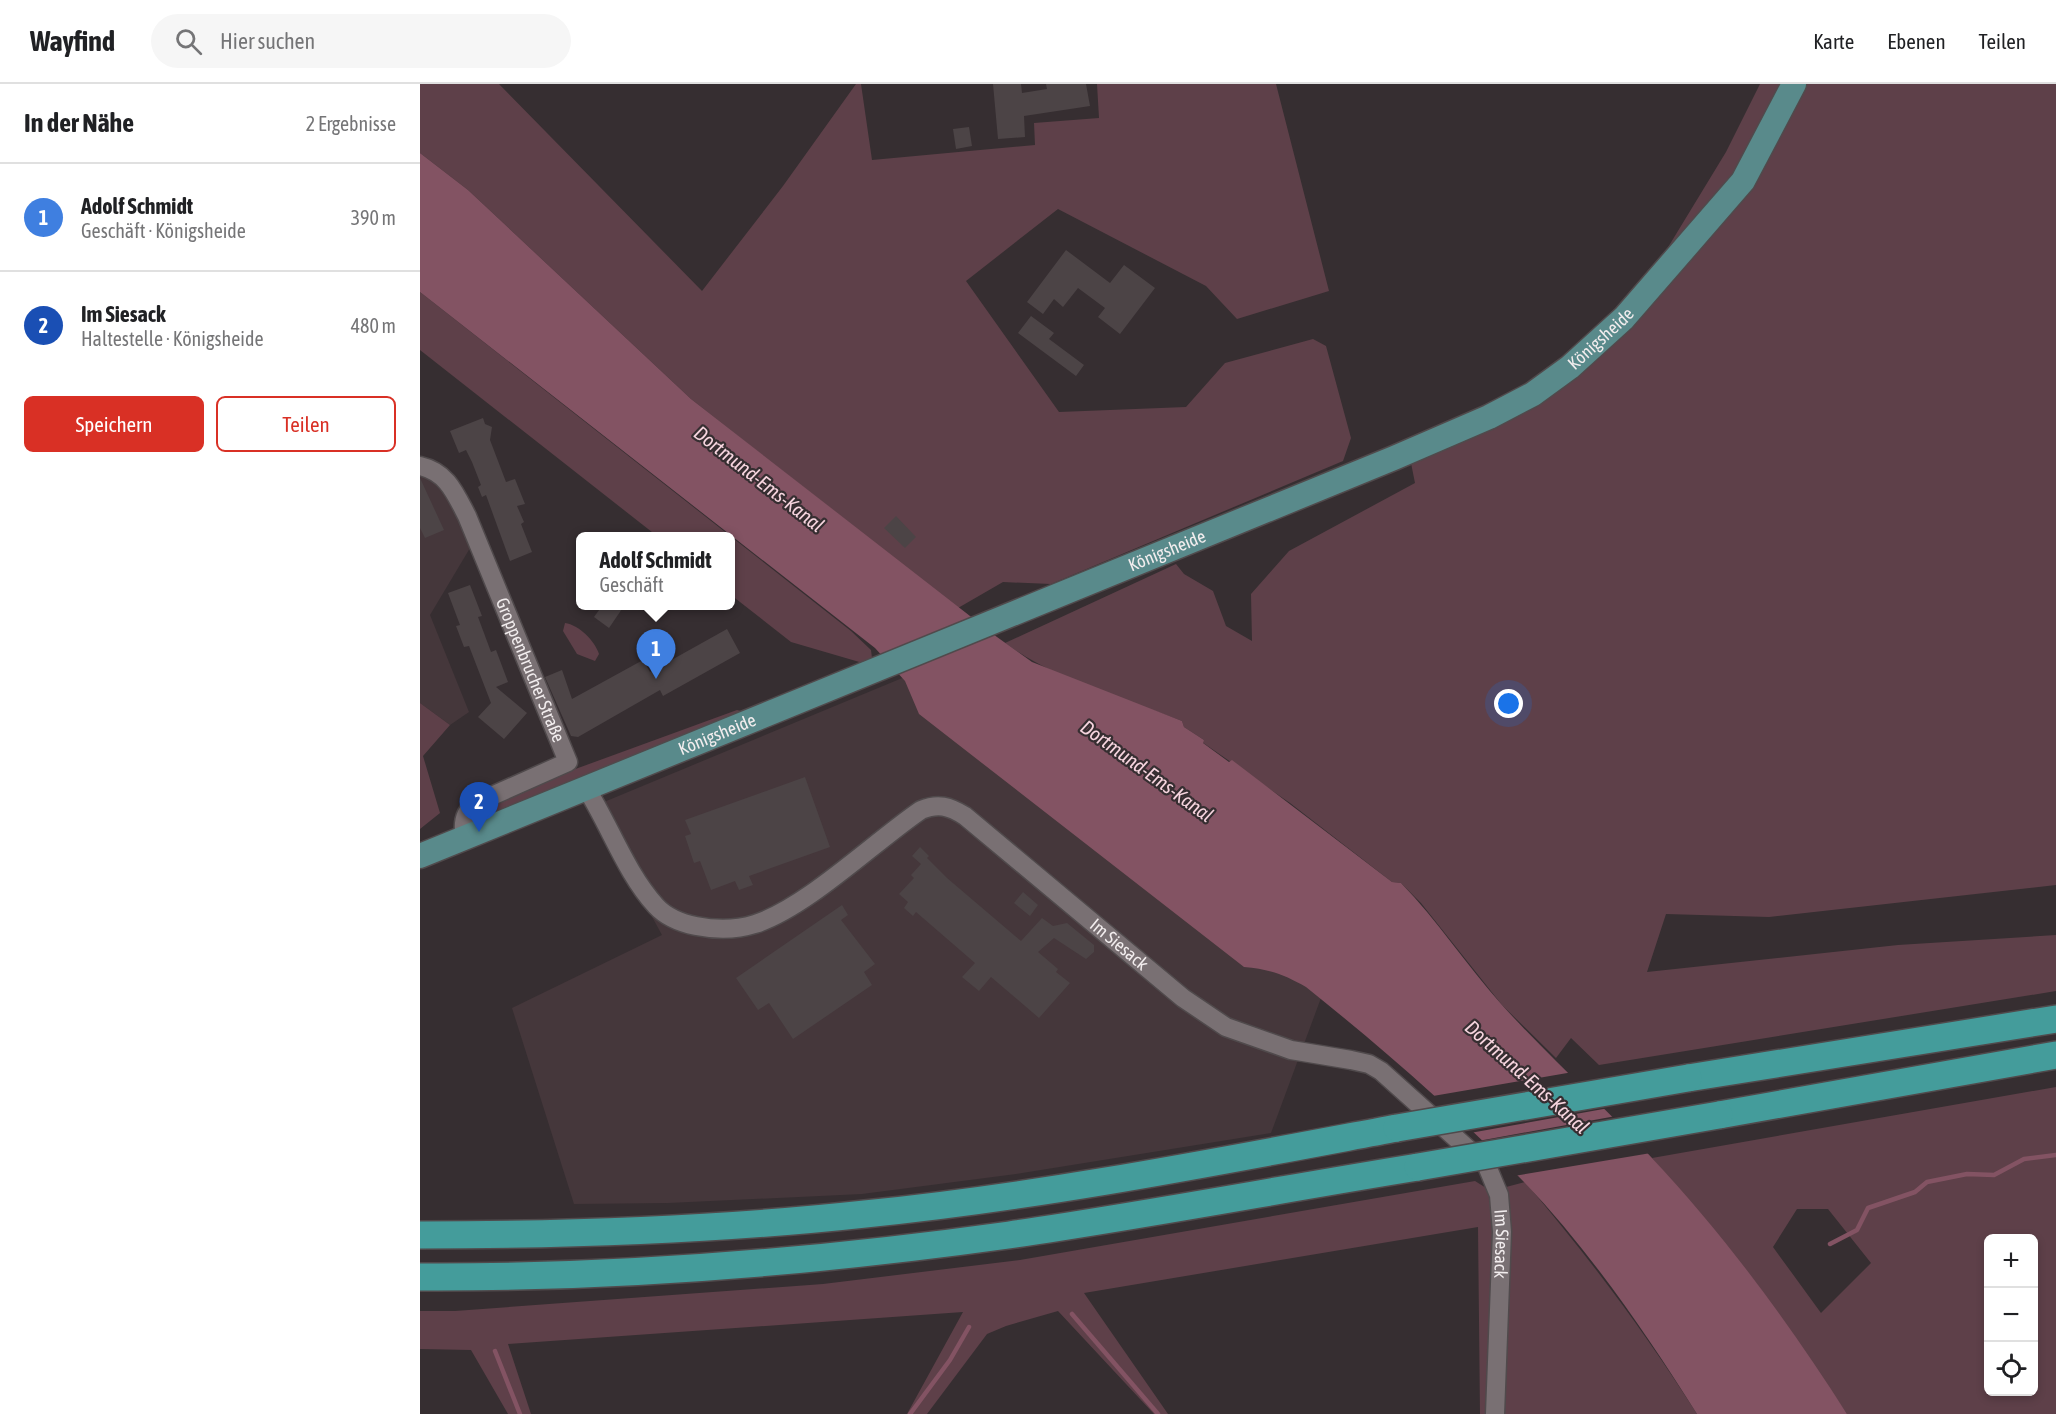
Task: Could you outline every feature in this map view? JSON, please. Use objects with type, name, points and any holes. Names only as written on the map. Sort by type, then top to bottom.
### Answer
[{"type":"highway","points":[[420,1235],[644,1230],[864,1214],[1138,1175],[1688,1078],[2056,1019]]},
{"type":"highway","points":[[420,1277],[488,1277],[651,1269],[874,1251],[1020,1233],[1418,1167],[2056,1055]]},
{"type":"main road","name":"Königsheide","points":[[420,856],[1394,458],[1533,394],[1570,367],[1624,318],[1743,182],[1794,84]]},
{"type":"street","name":"Groppenbrucher Straße","points":[[420,466],[438,472],[451,485],[467,516],[568,762],[470,807],[464,821],[465,838]]},
{"type":"street","name":"Im Siesack","points":[[586,788],[641,887],[655,905],[677,921],[715,929],[756,924],[800,901],[921,810],[933,805],[944,805],[964,816],[1183,998],[1226,1027],[1291,1050],[1360,1062],[1381,1071],[1487,1166],[1496,1182],[1502,1232],[1495,1414]]},
{"type":"shaded area","points":[[420,84],[499,84],[702,291],[783,186],[856,84],[861,84],[872,160],[1035,145],[1034,123],[1099,118],[1097,84],[1276,84],[1329,291],[1237,319],[1206,286],[1058,209],[966,281],[1059,412],[1186,407],[1225,363],[1313,339],[1326,346],[1351,438],[1343,461],[1051,584],[1003,582],[958,608],[691,399],[468,190],[420,153]]},
{"type":"shaded area","points":[[1760,84],[2056,84],[2056,885],[1769,917],[1666,914],[1647,972],[1898,945],[2056,935],[2056,991],[1599,1065],[1571,1038],[1556,1058],[1502,1005],[1421,903],[1401,883],[1392,882],[1290,803],[1202,742],[1204,740],[1184,727],[1182,721],[1068,678],[1046,668],[1005,643],[1176,564],[1184,574],[1213,591],[1226,626],[1252,641],[1251,594],[1289,551],[1415,483],[1410,458],[1494,428],[1582,373],[1622,323],[1726,152]]},
{"type":"shaded area","points":[[420,292],[725,532],[652,532],[420,350]]},
{"type":"shaded area","points":[[420,466],[430,468],[476,538],[430,615],[469,712],[450,725],[420,703]]},
{"type":"shaded area","points":[[735,540],[851,631],[871,650],[873,666],[791,642],[735,598]]},
{"type":"shaded area","points":[[565,623],[581,630],[590,639],[599,654],[595,661],[577,654],[563,631]]},
{"type":"shaded area","points":[[936,664],[1338,952],[1271,1133],[1016,1174],[862,1194],[668,1203],[574,1204],[512,1008],[662,935],[592,807]]},
{"type":"shaded area","points":[[420,703],[450,725],[423,756],[440,813],[420,829]]},
{"type":"shaded area","points":[[737,710],[745,712],[481,820],[479,818],[479,812],[548,779]]},
{"type":"shaded area","points":[[2056,1087],[2056,1414],[1847,1414],[1756,1283],[1652,1158]],"holes":[[[1797,1209],[1828,1209],[1871,1263],[1821,1313],[1773,1247]]]},
{"type":"shaded area","points":[[1475,1181],[1491,1191],[1525,1182],[1615,1295],[1697,1414],[1480,1414],[1478,1227],[1084,1293],[1168,1414],[1154,1414],[1058,1311],[987,1334],[927,1414],[907,1414],[963,1312],[508,1344],[531,1414],[508,1414],[471,1350],[420,1349],[420,1311],[455,1311],[823,1284],[1020,1260]]},
{"type":"water","name":"Dortmund-Ems-Kanal","points":[[420,153],[468,190],[691,399],[997,637],[1032,662],[1182,721],[1184,727],[1204,740],[1203,743],[1229,762],[1232,760],[1392,882],[1401,883],[1502,1005],[1634,1139],[1705,1218],[1780,1314],[1847,1414],[1697,1414],[1616,1293],[1548,1208],[1497,1155],[1418,1081],[1306,987],[1276,973],[1244,967],[919,714],[905,681],[875,648],[735,538],[735,532],[727,532],[420,292]]},
{"type":"pier","points":[[1573,1072],[1609,1108],[1470,1133],[1433,1096]]},
{"type":"pier","points":[[1616,1116],[1651,1153],[1514,1176],[1478,1141]]},
{"type":"building","points":[[993,84],[1021,84],[1022,93],[1047,89],[1046,84],[1086,84],[1090,106],[1024,116],[1025,137],[998,139]]},
{"type":"building","points":[[969,127],[972,146],[956,149],[953,129]]},
{"type":"building","points":[[1066,250],[1110,283],[1124,265],[1155,288],[1120,334],[1098,317],[1105,308],[1078,288],[1063,307],[1054,299],[1043,314],[1027,302]]},
{"type":"building","points":[[1031,316],[1054,333],[1049,339],[1084,365],[1076,376],[1018,333]]},
{"type":"building","points":[[483,418],[485,424],[492,427],[490,440],[506,482],[515,479],[525,504],[517,506],[532,552],[510,561],[486,495],[482,497],[478,487],[481,485],[472,462],[466,450],[459,453],[450,431]]},
{"type":"building","points":[[420,478],[444,530],[425,538],[420,528]]},
{"type":"building","points":[[896,516],[916,537],[905,548],[884,528]]},
{"type":"building","points":[[470,585],[482,616],[478,617],[491,652],[496,650],[508,682],[496,687],[527,713],[504,739],[478,717],[491,703],[469,646],[464,647],[456,626],[460,625],[448,593]]},
{"type":"building","points":[[599,610],[621,610],[609,628],[594,617]]},
{"type":"building","points":[[727,629],[740,653],[663,696],[660,690],[578,737],[571,736],[545,677],[562,670],[572,699],[643,660],[650,672]]},
{"type":"building","points":[[805,777],[830,847],[749,876],[753,885],[739,890],[735,881],[711,890],[700,861],[694,863],[685,836],[691,834],[685,820]]},
{"type":"building","points":[[920,847],[929,856],[927,858],[947,878],[1021,941],[1042,918],[1053,926],[1067,923],[1094,945],[1094,952],[1086,959],[1054,938],[1038,952],[1058,969],[1056,972],[1070,983],[1039,1018],[991,977],[979,991],[962,977],[975,963],[916,912],[913,916],[904,908],[908,902],[899,894],[914,878],[911,875],[921,864],[912,856]]},
{"type":"building","points":[[1023,892],[1038,905],[1030,916],[1014,903]]},
{"type":"building","points":[[842,905],[848,915],[841,920],[875,964],[864,972],[872,985],[793,1039],[769,1003],[758,1010],[736,978]]},
{"type":"waterway","points":[[1830,1244],[1857,1230],[1868,1208],[1915,1192],[1927,1182],[1967,1174],[1994,1175],[2024,1159],[2056,1155]]},
{"type":"waterway","points":[[1072,1314],[1158,1414]]},
{"type":"waterway","points":[[910,1414],[950,1360],[969,1327]]},
{"type":"waterway","points":[[495,1351],[520,1414]]},
{"type":"place","name":"Adolf Schmidt","points":[[656,679]]},
{"type":"place","name":"Im Siesack","points":[[479,832]]}]
